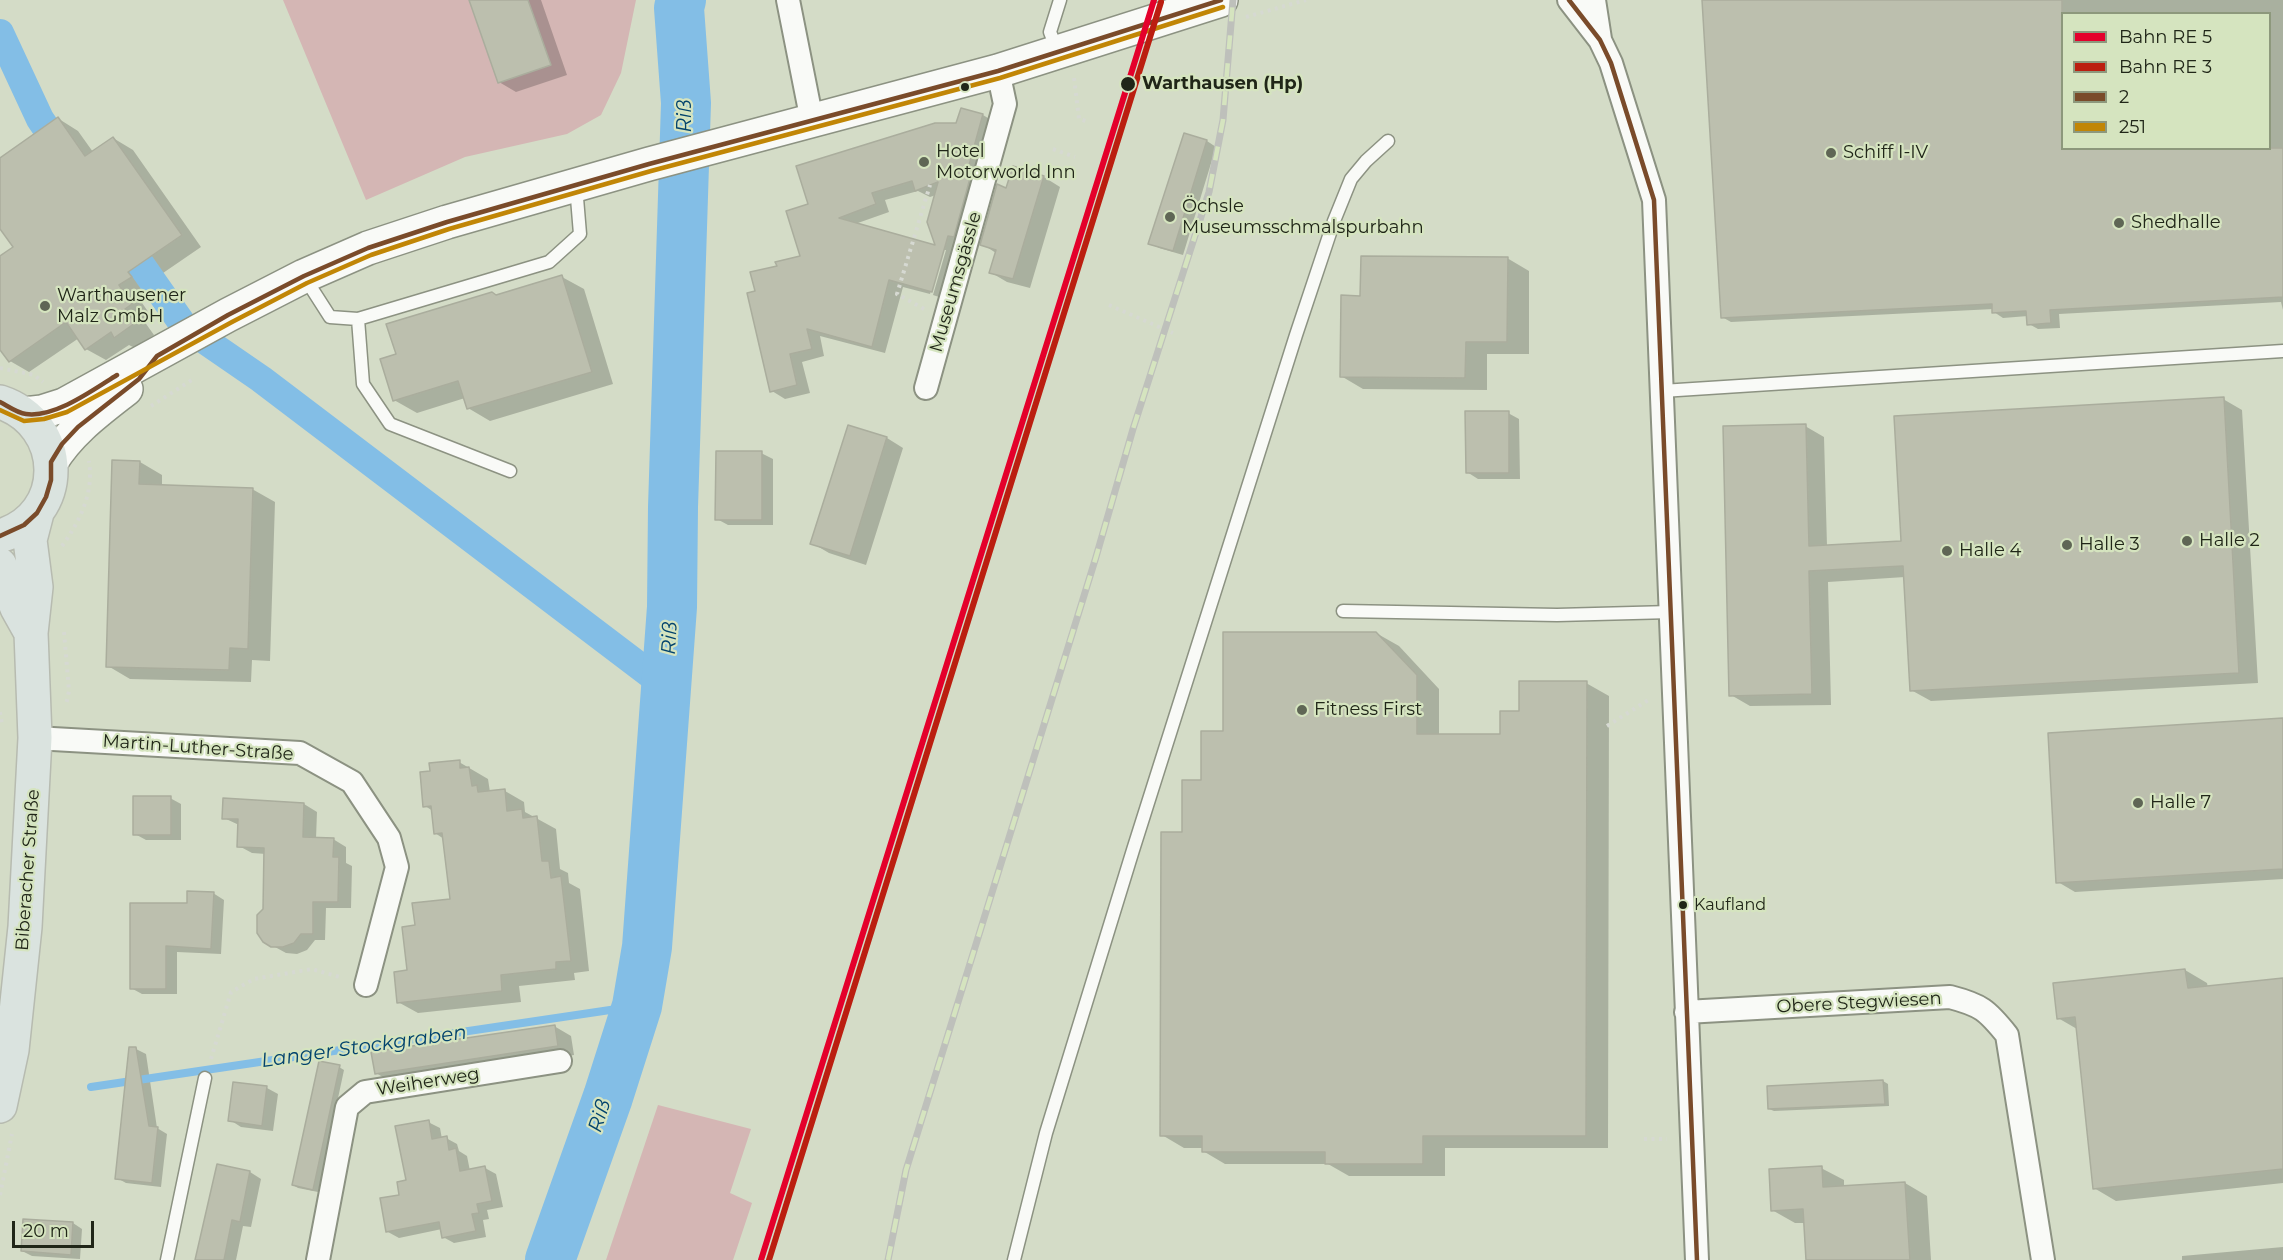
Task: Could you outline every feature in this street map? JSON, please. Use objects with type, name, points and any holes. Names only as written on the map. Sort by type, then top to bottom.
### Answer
[{"type":"main road","points":[[12,408],[42,412],[64,405],[228,315],[304,276],[368,248],[447,222],[649,164],[998,71],[1054,42],[1221,0]]},
{"type":"main road","points":[[51,462],[62,444],[78,427],[139,379],[157,356]]},
{"type":"main road","points":[[12,408],[38,427],[47,444],[51,462]]},
{"type":"main road","name":"Biberacher Straße","points":[[0,1106],[12,1050],[47,739],[31,633],[36,587],[30,540],[37,513],[46,497],[51,480],[51,462]]},
{"type":"main road","points":[[0,536],[24,525],[37,513]]},
{"type":"main road","name":"Biberacher Straße","points":[[0,565],[17,608],[31,633]]},
{"type":"street","points":[[788,0],[812,122]]},
{"type":"street","points":[[1569,0],[1600,40],[1611,63],[1654,200],[1697,1260]]},
{"type":"street","points":[[1594,0],[1600,40]]},
{"type":"street","name":"Museumsgässle","points":[[926,388],[1005,104],[998,71]]},
{"type":"street","name":"Martin-Luther-Straße","points":[[47,739],[300,753],[352,782],[389,838],[397,867],[366,985]]},
{"type":"street","name":"Obere Stegwiesen","points":[[1686,1012],[1950,998],[1974,1003],[1991,1014],[2007,1035],[2043,1260]]},
{"type":"street","name":"Weiherweg","points":[[318,1260],[347,1107],[365,1092],[560,1061]]},
{"type":"lane","points":[[1054,42],[1060,0]]},
{"type":"lane","points":[[1014,1260],[1046,1133],[1129,861],[1334,220],[1351,179],[1366,161],[1388,141]]},
{"type":"lane","points":[[304,276],[330,317],[358,319],[549,262],[580,234],[576,185]]},
{"type":"lane","points":[[358,319],[363,384],[390,424],[510,471]]},
{"type":"lane","points":[[1662,391],[2283,351]]},
{"type":"lane","points":[[1343,611],[1557,615],[1671,612]]},
{"type":"lane","points":[[167,1260],[205,1078]]},
{"type":"path","points":[[1074,83],[1079,119],[1086,122]]},
{"type":"path","points":[[1053,149],[1075,157]]},
{"type":"path","points":[[930,185],[897,294],[946,321]]},
{"type":"path","points":[[1109,305],[1173,333]]},
{"type":"path","points":[[57,553],[79,520],[87,499],[91,474],[88,455]]},
{"type":"path","points":[[47,739],[69,691],[63,622]]},
{"type":"path","points":[[1607,726],[1673,684]]},
{"type":"path","points":[[217,1038],[231,992],[254,979],[312,969],[366,985]]},
{"type":"shaded area","points":[[283,0],[636,0],[621,73],[601,115],[567,134],[465,157],[366,200]]},
{"type":"shaded area","points":[[658,1105],[751,1129],[730,1193],[752,1203],[733,1260],[606,1260]]},
{"type":"building","points":[[469,0],[528,0],[551,65],[498,83]]},
{"type":"building","points":[[1702,0],[2062,0],[2061,150],[2271,150],[2271,148],[2283,148],[2283,297],[2050,310],[2051,323],[2027,325],[2026,311],[1992,313],[1992,304],[1721,318]]},
{"type":"building","points":[[961,108],[983,114],[968,169],[972,171],[954,237],[948,236],[932,292],[889,280],[872,347],[807,329],[812,349],[790,354],[797,385],[770,392],[747,293],[755,291],[750,272],[777,266],[775,262],[800,256],[786,211],[808,204],[796,166],[935,123],[956,123]],"holes":[[[912,181],[915,191],[938,182],[927,222],[935,245],[839,218],[876,204],[872,193]]]},
{"type":"building","points":[[58,117],[85,156],[113,137],[182,235],[128,272],[132,277],[119,285],[132,304],[125,309],[135,323],[114,338],[111,332],[85,350],[66,322],[9,362],[0,350],[0,256],[13,247],[0,229],[0,158]]},
{"type":"building","points":[[1184,133],[1207,140],[1173,251],[1148,244]]},
{"type":"building","points":[[1013,166],[1044,176],[1013,279],[989,273],[996,250],[980,245],[997,184],[1006,188]]},
{"type":"building","points":[[1361,256],[1508,257],[1507,342],[1466,342],[1465,378],[1340,377],[1341,295],[1360,296]]},
{"type":"building","points":[[562,275],[592,372],[467,409],[458,381],[393,401],[380,359],[396,354],[386,324],[492,292],[496,295]]},
{"type":"building","points":[[2224,397],[2239,673],[1910,691],[1903,566],[1809,571],[1812,694],[1729,696],[1723,426],[1806,424],[1809,546],[1901,541],[1894,416]]},
{"type":"building","points":[[1465,411],[1509,411],[1509,473],[1466,473]]},
{"type":"building","points":[[848,425],[887,437],[850,556],[810,544]]},
{"type":"building","points":[[716,451],[762,451],[762,520],[715,520]]},
{"type":"building","points":[[112,460],[140,461],[139,484],[253,488],[248,649],[230,648],[229,670],[106,667]]},
{"type":"building","points":[[1223,632],[1376,632],[1417,675],[1417,734],[1500,734],[1500,711],[1519,711],[1519,681],[1587,681],[1586,1136],[1423,1136],[1423,1164],[1325,1164],[1325,1152],[1202,1152],[1202,1136],[1160,1136],[1161,832],[1182,832],[1182,780],[1201,780],[1201,731],[1223,731]]},
{"type":"building","name":"Halle 7","points":[[2283,718],[2283,869],[2056,883],[2048,733]]},
{"type":"building","points":[[460,760],[460,768],[469,767],[472,786],[477,785],[478,792],[505,789],[507,811],[522,809],[523,818],[537,816],[542,861],[549,861],[551,878],[561,876],[571,961],[556,962],[556,969],[501,975],[502,991],[397,1003],[394,972],[407,970],[402,927],[415,925],[412,903],[450,899],[442,833],[434,834],[431,806],[423,807],[420,772],[430,771],[429,763]]},
{"type":"building","points":[[133,796],[171,796],[171,835],[133,835]]},
{"type":"building","points":[[223,798],[304,803],[303,837],[334,838],[333,857],[339,857],[338,902],[313,902],[313,934],[301,934],[294,943],[283,947],[271,947],[263,942],[257,933],[257,915],[263,909],[264,848],[237,847],[238,819],[222,819]]},
{"type":"building","points":[[187,891],[214,892],[211,949],[166,946],[166,989],[130,989],[130,903],[187,903]]},
{"type":"building","points":[[2185,969],[2188,988],[2283,978],[2283,1169],[2093,1189],[2075,1017],[2057,1019],[2053,983]]},
{"type":"building","points":[[555,1025],[558,1046],[375,1074],[371,1052]]},
{"type":"building","points":[[129,1047],[136,1047],[149,1126],[158,1127],[152,1183],[115,1179]]},
{"type":"building","points":[[319,1061],[340,1065],[313,1190],[292,1185]]},
{"type":"building","points":[[1883,1080],[1885,1104],[1768,1109],[1767,1086]]},
{"type":"building","points":[[233,1082],[267,1086],[262,1126],[228,1121]]},
{"type":"building","points":[[429,1120],[432,1139],[447,1136],[449,1150],[456,1148],[460,1171],[485,1166],[492,1201],[477,1204],[479,1213],[472,1214],[476,1231],[442,1238],[439,1222],[386,1232],[380,1198],[399,1195],[397,1182],[406,1180],[395,1126]]},
{"type":"building","points":[[217,1164],[250,1171],[240,1222],[232,1220],[224,1260],[195,1260]]},
{"type":"building","points":[[1822,1166],[1823,1187],[1905,1182],[1910,1260],[1806,1260],[1803,1209],[1771,1211],[1769,1169]]},
{"type":"building","points":[[23,1219],[73,1222],[71,1255],[21,1251]]},
{"type":"waterway","name":"Riß","points":[[550,1260],[608,1097],[637,1006],[647,947],[672,607],[686,103],[679,8],[681,0]]},
{"type":"waterway","points":[[0,33],[40,119],[66,157]]},
{"type":"waterway","points":[[118,232],[184,326],[261,379],[667,687]]},
{"type":"waterway","name":"Langer Stockgraben","points":[[91,1087],[637,1006]]},
{"type":"railway","points":[[888,1260],[906,1170],[1096,557],[1133,429],[1209,192],[1223,120],[1233,0]]},
{"type":"transit line","points":[[761,1260],[1154,0]]},
{"type":"transit line","name":"2","points":[[0,536],[24,525],[37,513],[46,497],[51,480],[51,462],[62,444],[78,427],[139,379],[157,356],[228,315],[304,276],[368,248],[447,222],[649,164],[998,71],[1221,0]]},
{"type":"transit line","name":"2","points":[[1569,0],[1600,40],[1611,63],[1654,200],[1697,1260]]},
{"type":"transit line","points":[[769,1260],[1161,2]]},
{"type":"transit line","name":"251","points":[[0,410],[24,421],[44,419],[67,412],[307,283],[371,255],[449,229],[651,171],[1000,78],[1223,7]]},
{"type":"transit line","name":"2","points":[[0,402],[26,414],[49,412],[73,402],[117,375]]},
{"type":"place","name":"Warthausen (Hp)","points":[[1128,84]]},
{"type":"place","name":"Schiff I-IV","points":[[1831,153]]},
{"type":"place","name":"Hotel Motorworld Inn","points":[[924,162]]},
{"type":"place","name":"Öchsle Museumsschmalspurbahn","points":[[1170,217]]},
{"type":"place","name":"Shedhalle","points":[[2119,223]]},
{"type":"place","name":"Warthausener Malz GmbH","points":[[45,306]]},
{"type":"place","name":"Halle 2","points":[[2187,541]]},
{"type":"place","name":"Halle 3","points":[[2067,545]]},
{"type":"place","name":"Halle 4","points":[[1947,551]]},
{"type":"place","name":"Fitness First","points":[[1302,710]]},
{"type":"place","name":"Halle 7","points":[[2138,803]]},
{"type":"place","name":"Kaufland","points":[[1683,905]]}]
